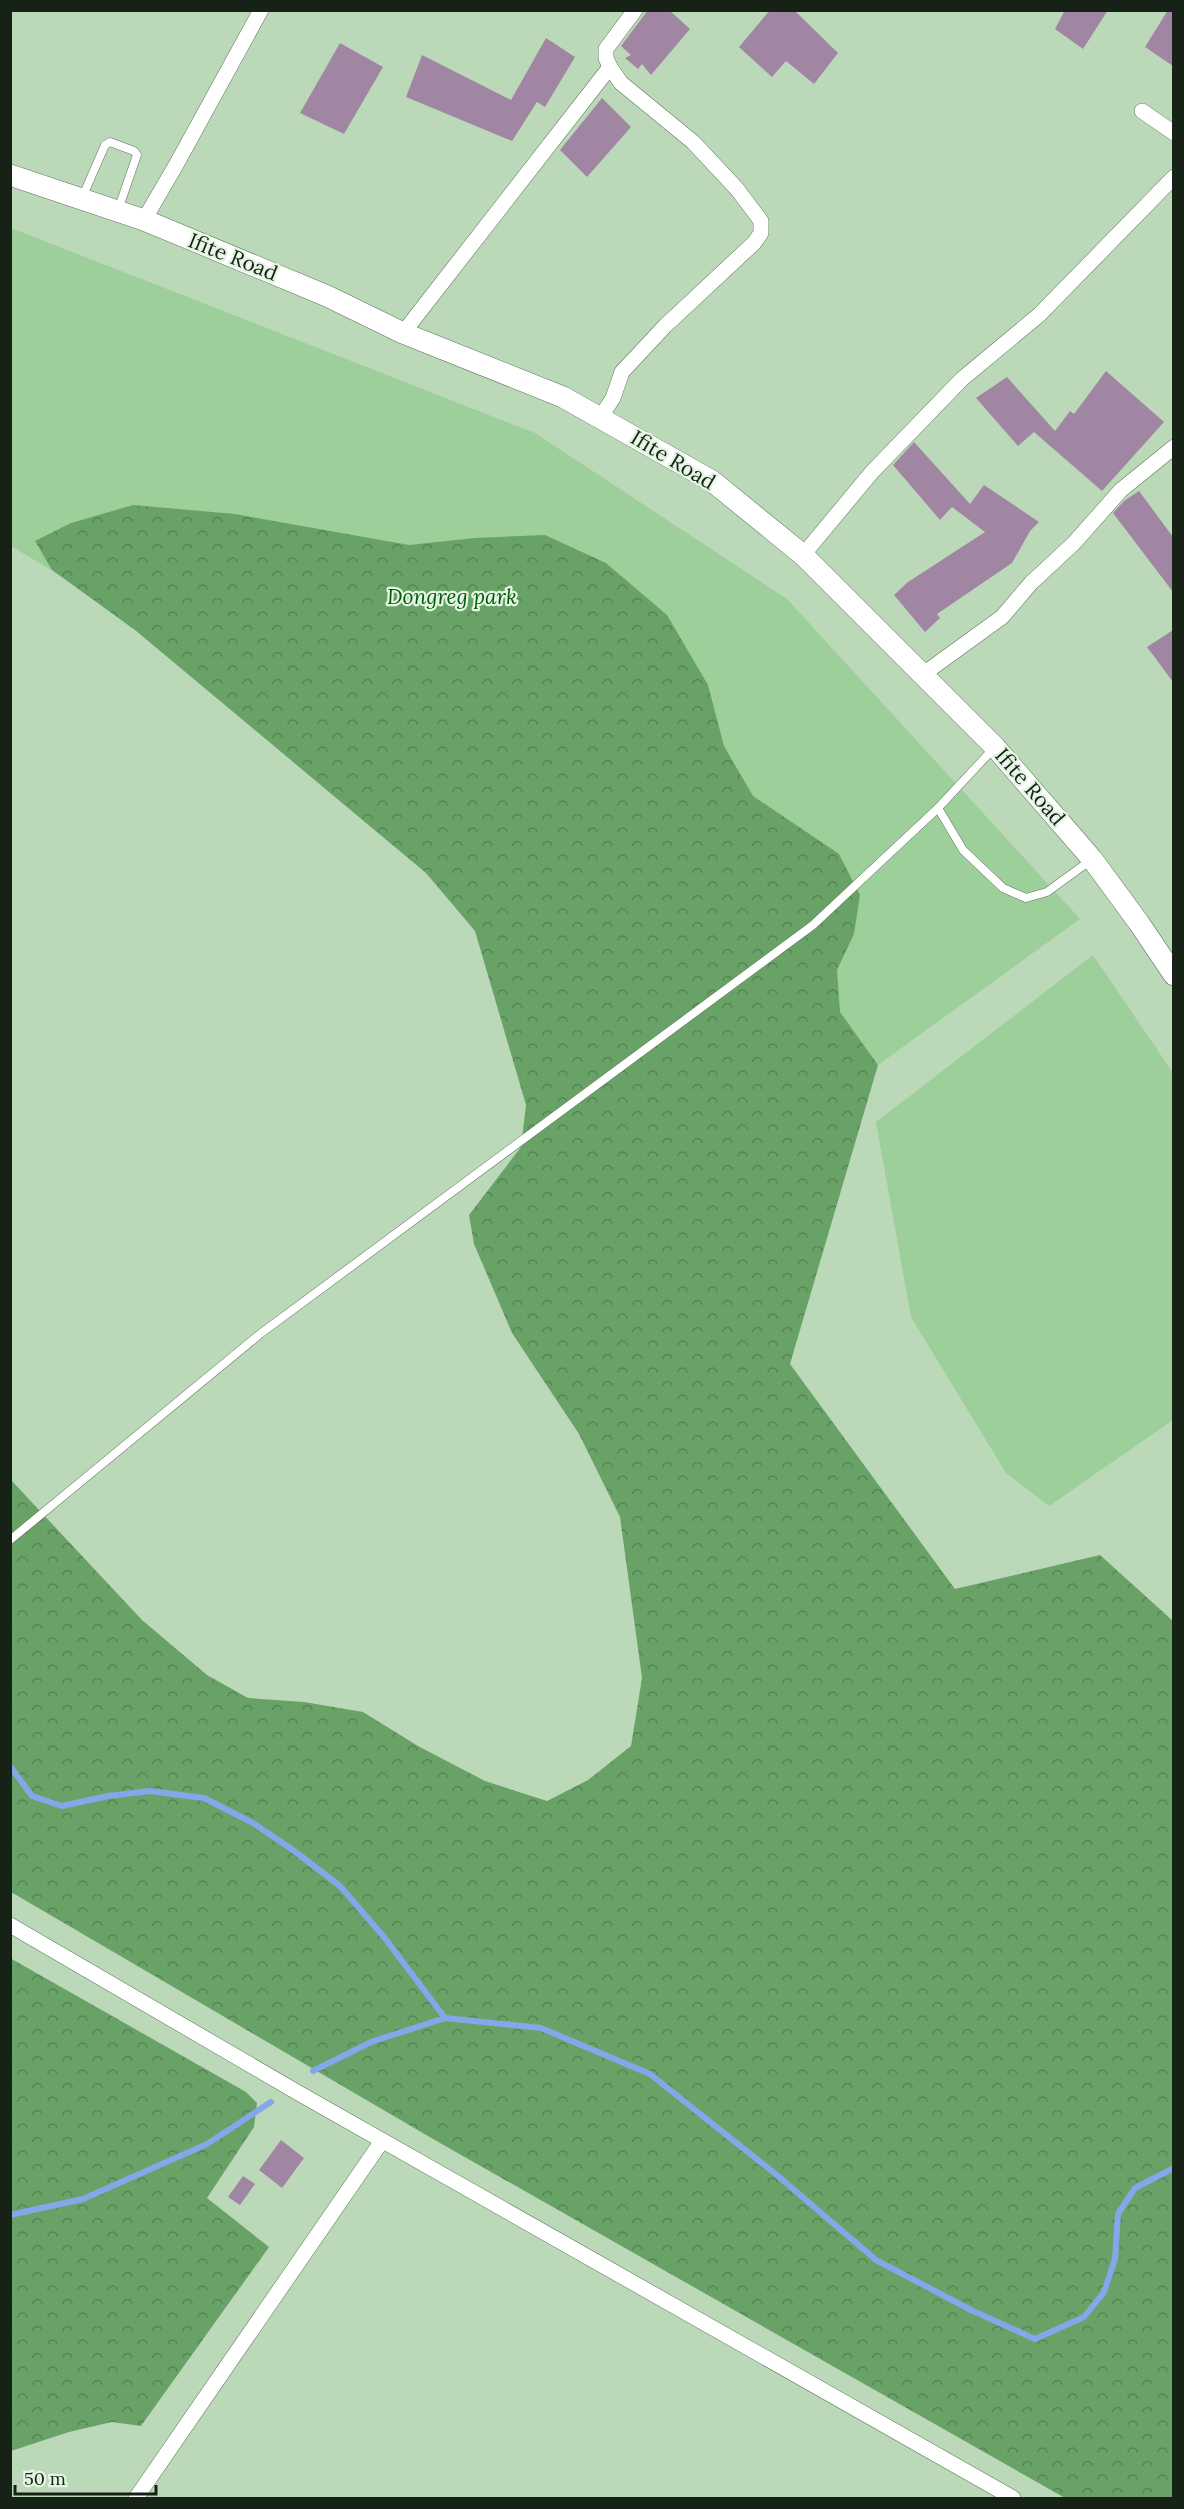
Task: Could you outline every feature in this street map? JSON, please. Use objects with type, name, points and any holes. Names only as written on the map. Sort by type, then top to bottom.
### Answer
[{"type":"street","points":[[144,220],[261,10]]},
{"type":"street","points":[[600,418],[613,398],[622,372],[665,326],[754,243],[761,233],[761,221],[737,189],[693,142],[621,83],[610,67],[606,58],[606,49],[635,10]]},
{"type":"street","points":[[403,333],[610,67]]},
{"type":"street","points":[[1142,111],[1173,133]]},
{"type":"street","name":"Ifite Road","points":[[10,175],[144,220],[327,296],[403,333],[563,397],[712,481],[803,555],[995,747],[1092,859],[1139,923],[1173,975]]},
{"type":"street","points":[[803,555],[872,472],[962,379],[1040,315],[1173,177]]},
{"type":"street","points":[[922,675],[1002,617],[1031,584],[1074,543],[1121,490],[1173,447]]},
{"type":"street","points":[[10,1925],[382,2141],[1013,2499]]},
{"type":"street","points":[[136,2499],[382,2141]]},
{"type":"lane","points":[[82,199],[105,145],[110,142],[134,151],[137,155],[117,211]]},
{"type":"lane","points":[[10,1540],[260,1334],[813,925],[938,808],[995,747]]},
{"type":"lane","points":[[938,808],[963,850],[1003,888],[1026,898],[1047,892],[1092,859]]},
{"type":"green space","name":"Dongreg park","points":[[11,228],[535,433],[787,599],[1080,919],[878,1065],[11,546]]},
{"type":"green space","points":[[133,505],[235,514],[409,545],[475,538],[545,535],[606,563],[667,615],[708,685],[724,746],[753,796],[839,854],[860,895],[854,934],[837,970],[840,1012],[878,1065],[790,1364],[955,1589],[1100,1555],[1173,1621],[1173,2498],[1065,2498],[433,2139],[11,1892],[11,1480],[142,1620],[207,1675],[248,1698],[304,1702],[363,1712],[418,1746],[485,1781],[547,1801],[588,1780],[631,1746],[642,1678],[620,1517],[579,1434],[512,1333],[474,1244],[469,1215],[521,1147],[526,1105],[475,931],[426,873],[135,630],[52,570],[35,541],[71,523]]},
{"type":"green space","points":[[1093,955],[1173,1073],[1173,1420],[1049,1506],[1006,1473],[911,1317],[876,1122]]},
{"type":"green space","points":[[10,1958],[246,2092],[257,2103],[254,2127],[207,2198],[269,2247],[141,2426],[112,2422],[69,2432],[11,2451]]},
{"type":"building","points":[[648,10],[669,10],[690,29],[651,75],[642,64],[638,69],[625,58],[631,55],[621,46]]},
{"type":"building","points":[[770,10],[794,10],[838,53],[814,84],[786,61],[772,77],[739,47]]},
{"type":"building","points":[[1065,10],[1108,10],[1083,49],[1055,29]]},
{"type":"building","points":[[1168,10],[1173,10],[1173,66],[1145,47]]},
{"type":"building","points":[[546,38],[575,57],[545,107],[537,102],[512,141],[406,97],[422,55],[511,100]]},
{"type":"building","points":[[340,43],[383,67],[344,134],[300,113]]},
{"type":"building","points":[[602,98],[631,127],[587,177],[560,150]]},
{"type":"building","points":[[1106,371],[1164,422],[1102,491],[1034,432],[1018,446],[976,398],[1007,377],[1055,431],[1070,411],[1074,414]]},
{"type":"building","points":[[914,442],[970,504],[984,485],[1039,522],[1030,531],[1012,563],[937,614],[940,618],[925,632],[894,595],[908,582],[985,532],[952,507],[940,520],[893,465]]},
{"type":"building","points":[[1139,491],[1173,537],[1173,592],[1113,513],[1124,501]]},
{"type":"building","points":[[1173,630],[1173,682],[1147,647]]},
{"type":"building","points":[[281,2140],[304,2158],[282,2188],[259,2170]]},
{"type":"building","points":[[243,2176],[255,2184],[240,2205],[228,2197]]},
{"type":"waterway","points":[[10,1766],[32,1796],[62,1806],[108,1796],[150,1791],[204,1798],[253,1823],[340,1886],[384,1937],[445,2018]]},
{"type":"waterway","points":[[313,2071],[371,2042],[445,2018],[541,2028],[650,2074],[778,2176],[876,2260],[971,2310],[1035,2339],[1084,2317],[1104,2292],[1115,2259],[1118,2214],[1135,2188],[1174,2168]]},
{"type":"waterway","points":[[10,2215],[83,2199],[207,2144],[271,2102]]}]
